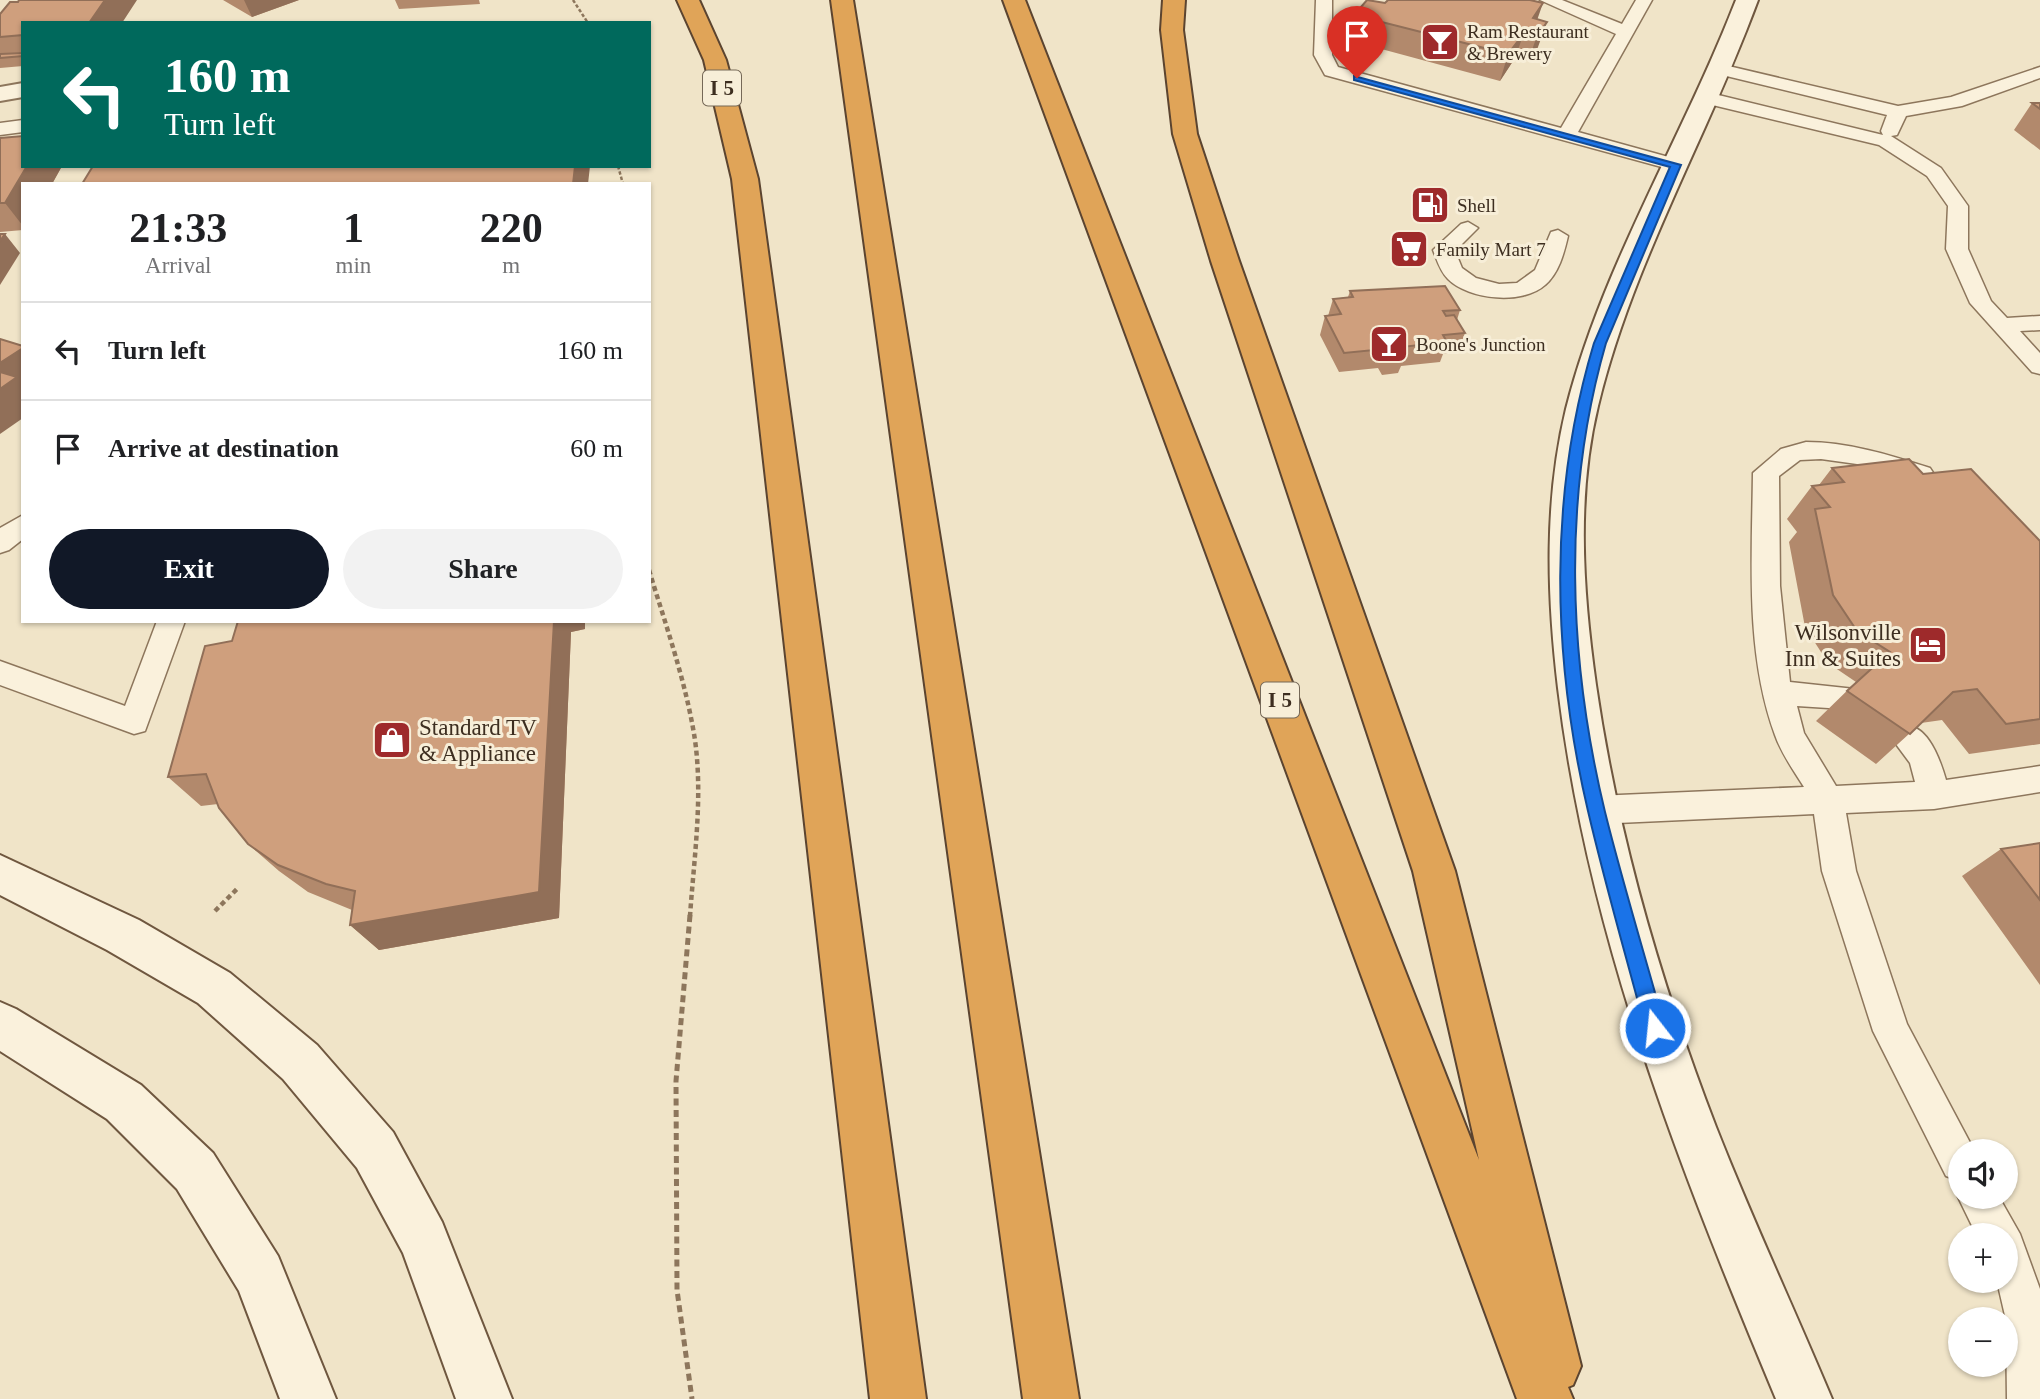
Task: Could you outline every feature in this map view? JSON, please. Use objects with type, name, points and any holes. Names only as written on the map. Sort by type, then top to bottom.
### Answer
[{"type":"highway","name":"I 5","points":[[688,0],[715,60],[745,179],[898,1399]]},
{"type":"highway","points":[[842,0],[1051,1399]]},
{"type":"highway","name":"I 5","points":[[1014,0],[1545,1399]]},
{"type":"highway","points":[[1174,0],[1172,30],[1185,134],[1224,261],[1434,871],[1562,1399]]},
{"type":"street","points":[[1747,0],[1720,69],[1600,343],[1581,409],[1574,456],[1568,525],[1568,606],[1576,695],[1596,810],[1655,1028],[1722,1203],[1804,1399]]},
{"type":"street","points":[[0,94],[21,90]]},
{"type":"street","points":[[0,874],[123,935],[214,988],[300,1062],[375,1150],[400,1195],[424,1240],[484,1399]]},
{"type":"street","points":[[0,1025],[124,1102],[195,1171],[259,1275],[308,1399]]},
{"type":"lane","points":[[1324,0],[1323,55],[1331,72],[1676,165]]},
{"type":"lane","points":[[1548,0],[1626,32]]},
{"type":"lane","points":[[1566,136],[1644,0]]},
{"type":"lane","points":[[1720,69],[1898,112],[1955,102],[2040,72]]},
{"type":"lane","points":[[1706,98],[1886,141],[1934,172],[1958,206],[1957,248],[1981,303],[2040,367]]},
{"type":"lane","points":[[1886,141],[1898,112]]},
{"type":"lane","points":[[0,129],[21,126]]},
{"type":"lane","points":[[1468,228],[1444,250],[1450,268],[1461,279],[1489,289],[1519,289],[1538,281],[1553,257],[1558,236]]},
{"type":"lane","points":[[2000,325],[2040,323]]},
{"type":"lane","points":[[1921,474],[1889,463],[1831,451],[1793,453],[1766,473],[1766,586],[1778,693],[1790,736],[1828,800],[1839,871],[1891,1031],[1948,1139]]},
{"type":"lane","points":[[0,542],[21,526]]},
{"type":"lane","points":[[0,673],[134,722],[170,623]]},
{"type":"lane","points":[[1778,693],[1844,697]]},
{"type":"lane","points":[[1905,736],[1924,757],[1934,794]]},
{"type":"lane","points":[[1596,810],[1934,794],[2040,779]]},
{"type":"lane","points":[[2018,1281],[2033,1333],[2029,1399]]},
{"type":"path","points":[[573,0],[587,21]]},
{"type":"path","points":[[651,576],[682,677],[695,742],[698,815],[676,1081],[677,1290],[692,1399]]},
{"type":"path","points":[[215,911],[238,888]]},
{"type":"building","points":[[105,0],[90,21],[21,21],[21,35],[0,37],[0,14],[10,2]]},
{"type":"building","points":[[1367,0],[1385,3],[1388,0],[1530,0],[1543,3],[1533,18],[1547,22],[1537,36],[1524,33],[1508,54],[1354,15]]},
{"type":"building","points":[[21,53],[21,56],[0,58],[0,54]]},
{"type":"building","points":[[21,136],[21,168],[26,168],[5,203],[0,203],[0,138]]},
{"type":"building","points":[[92,168],[575,168],[573,182],[83,182]]},
{"type":"building","name":"Boone's Junction","points":[[1445,286],[1460,310],[1443,311],[1446,316],[1454,315],[1465,333],[1443,335],[1447,342],[1401,347],[1405,354],[1388,356],[1384,349],[1344,353],[1325,316],[1341,314],[1333,299],[1353,297],[1350,291]]},
{"type":"building","points":[[0,339],[21,345],[21,349],[0,363]]},
{"type":"building","points":[[0,372],[17,377],[0,389]]},
{"type":"building","name":"Wilsonville Inn & Suites","points":[[1909,459],[1923,474],[1971,469],[2040,541],[2040,719],[2006,724],[1977,689],[1953,692],[1910,734],[1847,691],[1890,652],[1857,631],[1833,595],[1815,509],[1830,507],[1812,486],[1844,482],[1832,468]]},
{"type":"building","name":"Standard TV & Appliance","points":[[237,623],[554,623],[539,892],[350,925],[355,891],[326,884],[278,865],[248,844],[219,808],[206,774],[168,777],[205,646],[232,641]]},
{"type":"building","points":[[2040,843],[2040,900],[2001,849]]},
{"type":"place","name":"Ram Restaurant & Brewery","points":[[1440,42]]},
{"type":"place","name":"Shell","points":[[1430,205]]},
{"type":"place","name":"Family Mart 7","points":[[1409,249]]},
{"type":"place","name":"Boone's Junction","points":[[1389,344]]},
{"type":"place","name":"Wilsonville Inn & Suites","points":[[1928,645]]},
{"type":"place","name":"Standard TV & Appliance","points":[[392,740]]},
{"type":"route","points":[[1357,78],[1676,165],[1600,343],[1591,372],[1581,409],[1574,456],[1567,551],[1568,606],[1576,695],[1596,810],[1655,1028]]}]
